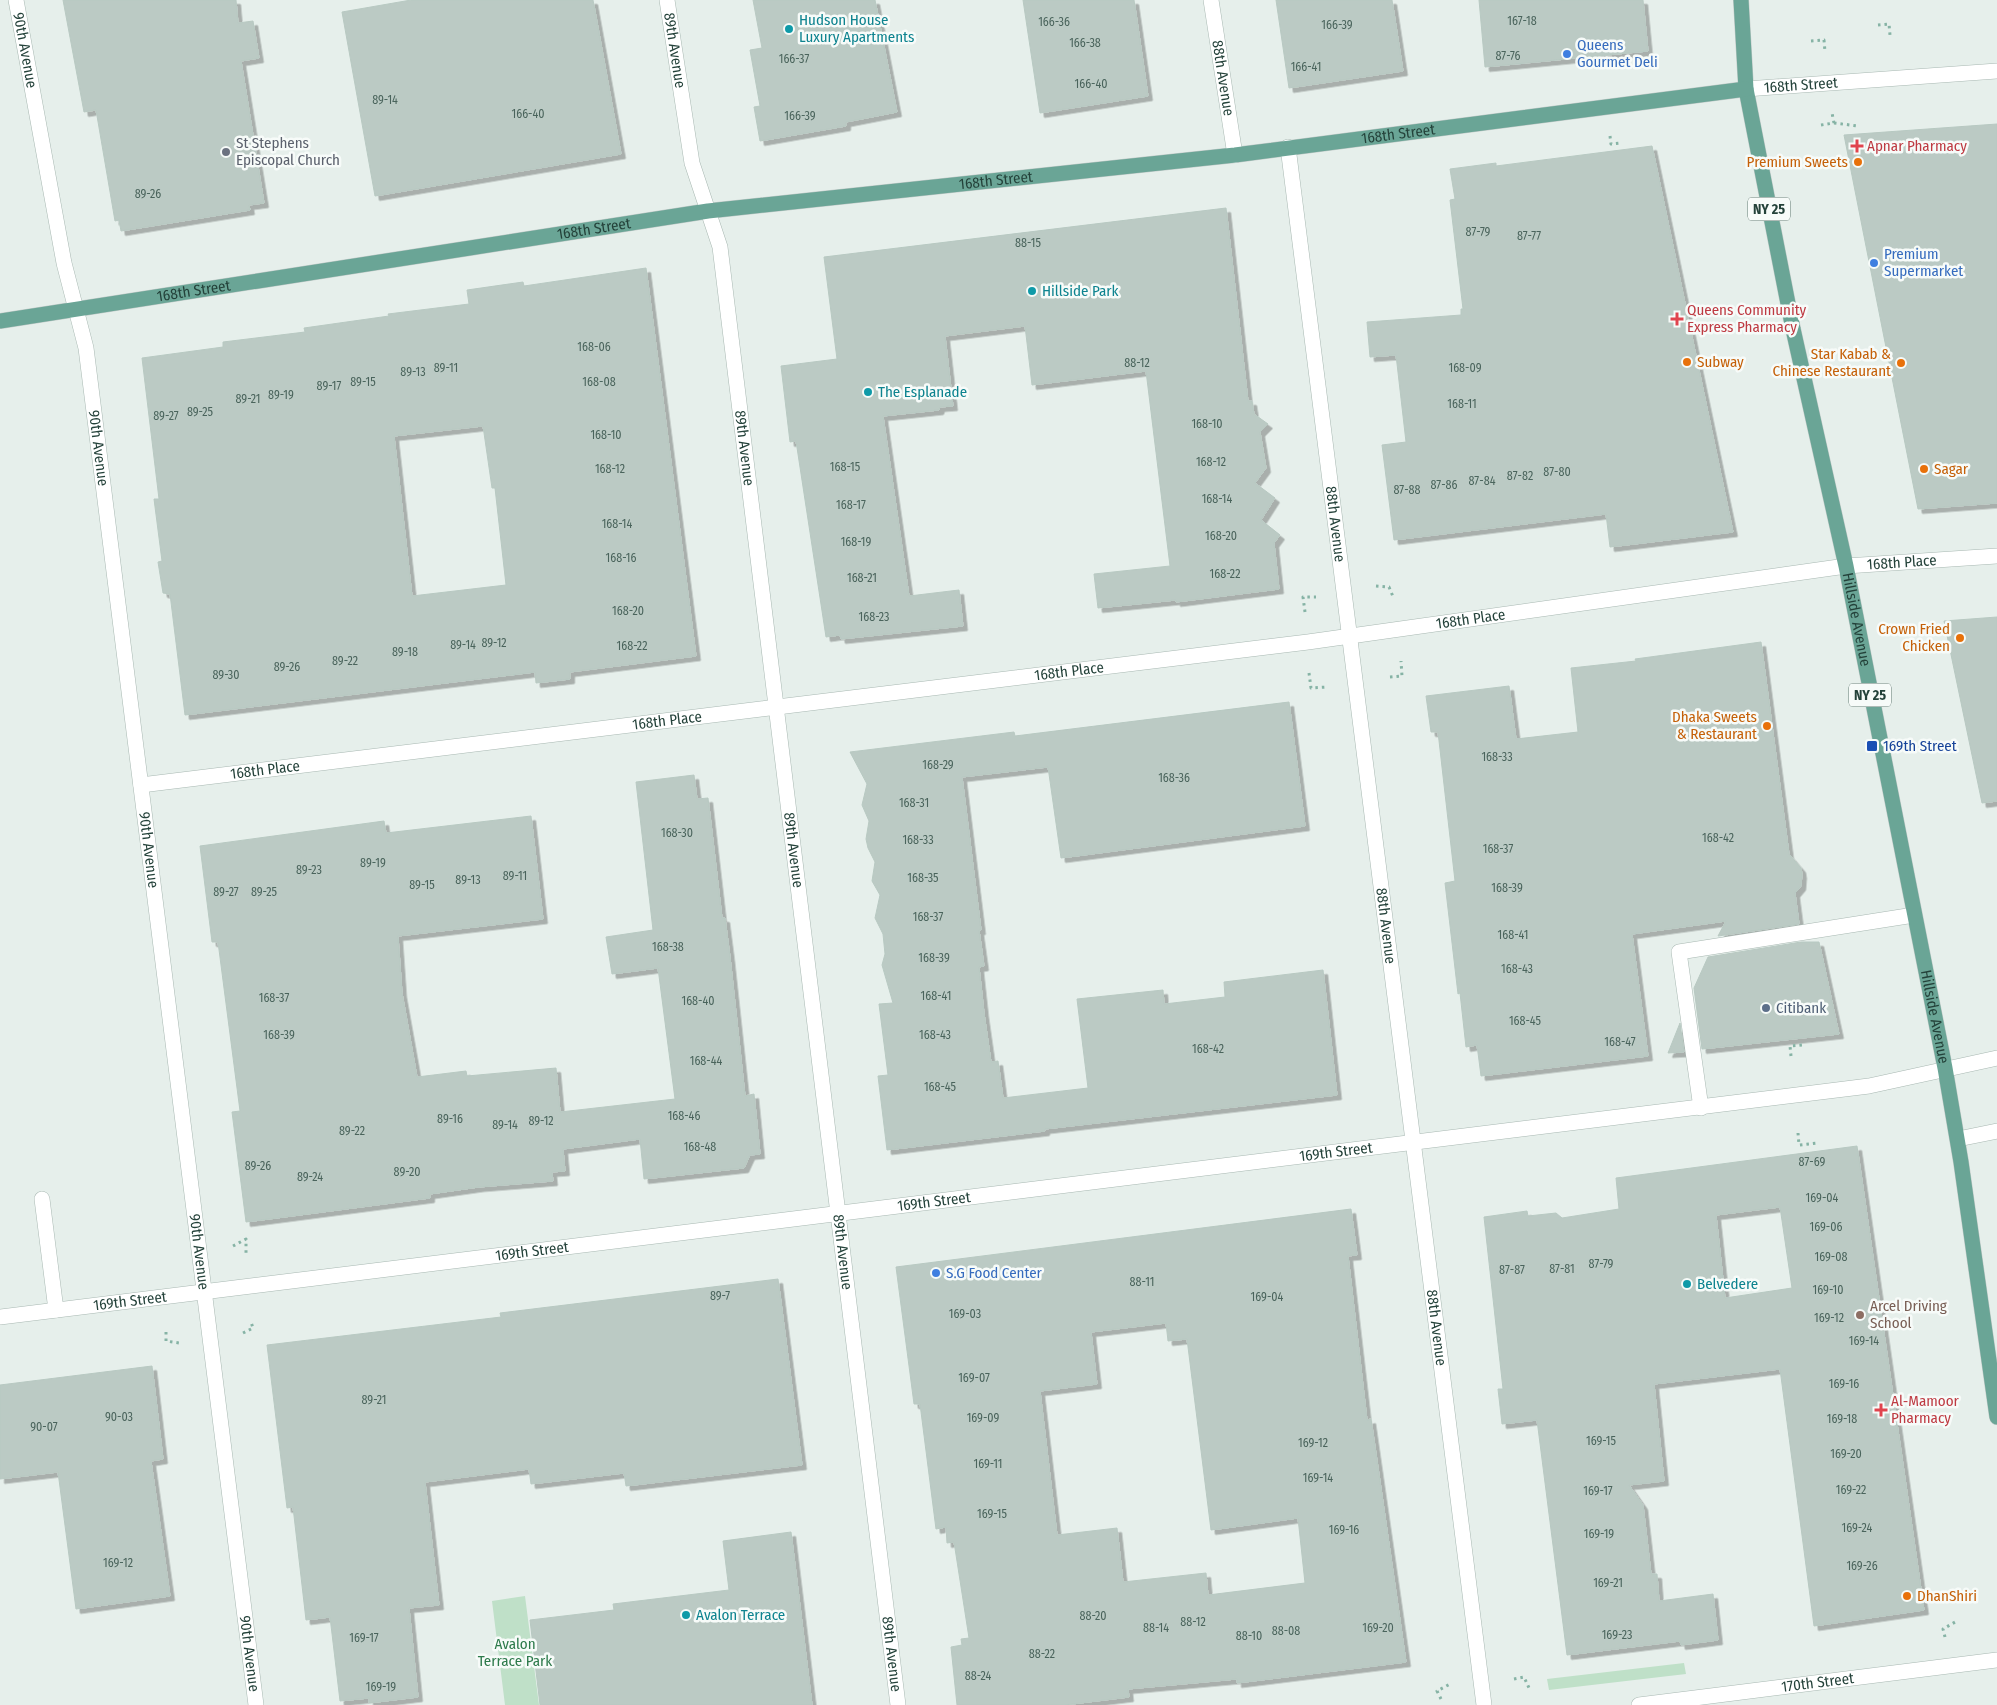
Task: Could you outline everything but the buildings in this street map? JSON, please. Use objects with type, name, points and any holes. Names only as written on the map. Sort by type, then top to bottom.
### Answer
[{"type":"main road","name":"Hillside Avenue","points":[[1741,0],[1746,89],[1793,329],[1846,566],[1958,1139],[1997,1418]]},
{"type":"main road","name":"168th Street","points":[[0,321],[708,211],[1235,155],[1746,89]]},
{"type":"street","name":"90th Avenue","points":[[16,0],[64,263],[86,348],[256,1705]]},
{"type":"street","name":"89th Avenue","points":[[666,0],[692,163],[720,247],[898,1705]]},
{"type":"street","name":"88th Avenue","points":[[1211,0],[1235,155]]},
{"type":"street","name":"168th Street","points":[[1746,89],[1997,70]]},
{"type":"street","name":"88th Avenue","points":[[1288,148],[1484,1705]]},
{"type":"street","name":"168th Place","points":[[141,785],[1350,636],[1846,566],[1997,556]]},
{"type":"street","points":[[1700,1108],[1679,952],[1914,915]]},
{"type":"street","name":"169th Street","points":[[0,1317],[1700,1108],[1869,1086],[1997,1058]]},
{"type":"street","points":[[1958,1139],[1997,1132]]},
{"type":"street","points":[[42,1199],[56,1310]]},
{"type":"street","name":"170th Street","points":[[1639,1705],[1997,1660]]},
{"type":"path","points":[[1878,25],[1889,24],[1890,36]]},
{"type":"path","points":[[1811,41],[1824,40],[1825,52]]},
{"type":"path","points":[[1599,69],[1599,60],[1606,60]]},
{"type":"path","points":[[1832,111],[1834,123]]},
{"type":"path","points":[[1821,125],[1834,123],[1858,126]]},
{"type":"path","points":[[1610,136],[1611,144],[1620,143]]},
{"type":"path","points":[[1376,586],[1390,587],[1395,600]]},
{"type":"path","points":[[1305,612],[1304,597],[1316,597]]},
{"type":"path","points":[[1390,677],[1402,676],[1400,661]]},
{"type":"path","points":[[1309,673],[1311,688],[1330,687]]},
{"type":"path","points":[[1791,1056],[1790,1046],[1802,1045]]},
{"type":"path","points":[[1798,1133],[1800,1144],[1818,1143]]},
{"type":"path","points":[[233,1246],[246,1239],[246,1255]]},
{"type":"path","points":[[243,1334],[253,1328],[252,1322]]},
{"type":"path","points":[[166,1332],[166,1341],[179,1343]]},
{"type":"path","points":[[1945,1637],[1943,1629],[1957,1621]]},
{"type":"path","points":[[1514,1679],[1524,1678],[1529,1688]]},
{"type":"path","points":[[1441,1699],[1437,1691],[1450,1684]]},
{"type":"green space","name":"Avalon Terrace Park","points":[[525,1596],[539,1705],[505,1705],[492,1601]]},
{"type":"green space","points":[[1684,1663],[1686,1674],[1549,1690],[1547,1679]]},
{"type":"place","name":"Hudson House Luxury Apartments","points":[[789,29]]},
{"type":"place","name":"Queens Gourmet Deli","points":[[1567,54]]},
{"type":"place","name":"Apnar Pharmacy","points":[[1857,146]]},
{"type":"place","name":"St Stephens Episcopal Church","points":[[226,152]]},
{"type":"place","name":"Premium Sweets","points":[[1858,162]]},
{"type":"place","name":"Premium Supermarket","points":[[1874,263]]},
{"type":"place","name":"Hillside Park","points":[[1032,291]]},
{"type":"place","name":"Queens Community Express Pharmacy","points":[[1677,319]]},
{"type":"place","name":"Subway","points":[[1687,362]]},
{"type":"place","name":"Star Kabab & Chinese Restaurant","points":[[1901,363]]},
{"type":"place","name":"The Esplanade","points":[[868,392]]},
{"type":"place","name":"Sagar","points":[[1924,469]]},
{"type":"place","name":"Crown Fried Chicken","points":[[1960,638]]},
{"type":"place","name":"Dhaka Sweets & Restaurant","points":[[1767,726]]},
{"type":"place","name":"169th Street","points":[[1872,746]]},
{"type":"place","name":"Citibank","points":[[1766,1008]]},
{"type":"place","name":"S.G Food Center","points":[[936,1273]]},
{"type":"place","name":"Belvedere","points":[[1687,1284]]},
{"type":"place","name":"Arcel Driving School","points":[[1860,1315]]},
{"type":"place","name":"Al-Mamoor Pharmacy","points":[[1881,1410]]},
{"type":"place","name":"DhanShiri","points":[[1907,1596]]},
{"type":"place","name":"Avalon Terrace","points":[[686,1615]]}]
